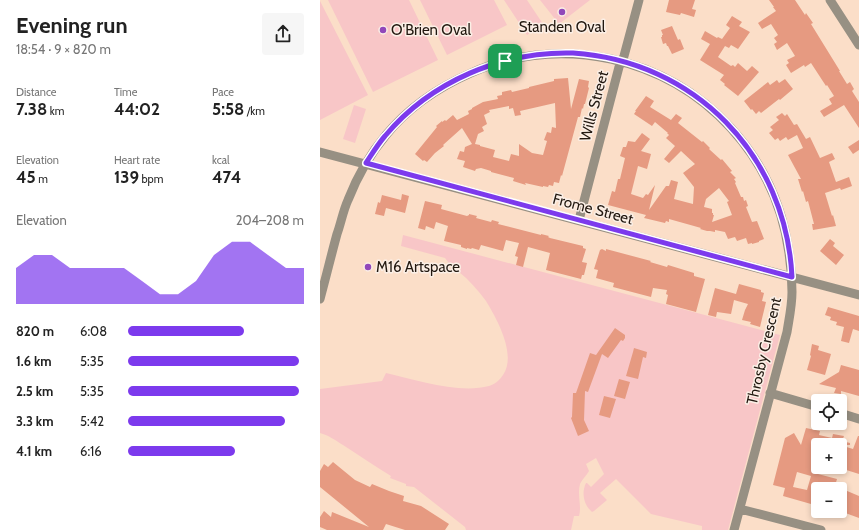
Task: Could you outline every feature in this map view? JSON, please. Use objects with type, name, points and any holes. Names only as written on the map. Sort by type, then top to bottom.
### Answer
[{"type":"street","name":"Wills Street","points":[[578,220],[639,0]]},
{"type":"street","points":[[830,0],[859,45]]},
{"type":"street","name":"Throsby Crescent","points":[[320,298],[347,202],[366,163],[385,136],[410,111],[444,87],[482,68],[500,62],[557,53],[588,55],[622,61],[650,71],[681,87],[715,112],[739,137],[762,170],[778,204],[786,230],[791,264],[792,298],[787,327],[734,530]]},
{"type":"street","name":"Frome Street","points":[[320,152],[859,295]]},
{"type":"street","points":[[770,393],[811,405]]},
{"type":"street","points":[[847,416],[859,419]]},
{"type":"street","points":[[740,509],[821,530]]},
{"type":"shaded area","name":"O'Brien Oval","points":[[328,0],[409,0],[438,60],[373,92]]},
{"type":"shaded area","points":[[420,0],[494,0],[507,25],[447,55]]},
{"type":"shaded area","points":[[504,0],[527,0],[543,24],[527,35]]},
{"type":"shaded area","name":"Standen Oval","points":[[540,0],[590,0],[559,24]]},
{"type":"shaded area","points":[[320,1],[368,95],[320,120]]},
{"type":"shaded area","points":[[354,105],[366,109],[355,143],[343,139]]},
{"type":"shaded area","points":[[403,235],[780,335],[728,530],[702,530],[702,526],[651,514],[616,479],[600,493],[607,500],[592,512],[584,499],[584,487],[587,483],[591,487],[604,474],[596,458],[586,464],[589,471],[580,484],[579,516],[574,516],[571,530],[466,530],[465,527],[414,487],[406,486],[406,484],[390,478],[391,476],[379,468],[332,438],[320,433],[320,389],[382,381],[386,373],[438,385],[477,388],[489,386],[497,382],[507,367],[507,348],[504,337],[495,317],[483,297],[466,278],[454,270],[445,258],[401,246]]},
{"type":"building","points":[[669,0],[695,0],[692,9],[696,10],[694,17],[681,13],[680,15],[666,12]]},
{"type":"building","points":[[769,0],[795,0],[805,15],[806,13],[847,84],[850,82],[854,89],[852,91],[859,102],[859,128],[844,105],[824,117],[820,111],[832,104],[829,99],[834,96],[811,63],[805,67],[804,65],[791,73],[786,65],[789,63],[787,60],[795,56],[787,43],[777,50],[774,44],[777,42],[774,38],[778,35],[771,24],[762,29],[758,23],[776,11]]},
{"type":"building","points":[[732,16],[742,22],[739,26],[750,32],[738,49],[731,45],[729,48],[725,46],[718,57],[731,66],[733,65],[735,67],[738,63],[747,71],[752,66],[759,72],[738,96],[720,80],[724,75],[700,60],[710,44],[701,39],[705,31],[717,38],[722,39],[730,28],[726,25]]},
{"type":"building","points":[[672,26],[684,49],[672,54],[666,43],[663,44],[661,37],[663,35],[661,30]]},
{"type":"building","points":[[568,78],[571,109],[579,79],[589,81],[585,104],[583,109],[582,108],[580,117],[578,117],[559,183],[554,182],[553,186],[549,185],[548,187],[525,183],[526,185],[513,181],[514,178],[481,168],[476,169],[475,171],[463,167],[465,161],[457,159],[460,151],[464,152],[465,147],[472,144],[462,128],[427,162],[424,160],[423,161],[415,154],[437,127],[436,126],[442,121],[446,121],[453,115],[457,120],[469,114],[468,111],[483,102],[498,99],[497,96],[502,95],[502,92],[511,90],[512,92],[529,88],[554,81],[554,79]],"holes":[[[555,103],[556,128],[552,127],[551,133],[547,132],[544,140],[547,141],[543,155],[532,153],[519,144],[519,156],[511,154],[509,161],[493,157],[495,150],[475,144],[478,134],[484,131],[482,127],[487,124],[484,115],[490,112],[489,110],[509,106],[509,109],[513,108],[515,116],[521,115],[520,111]]]},
{"type":"building","points":[[785,79],[793,89],[761,113],[759,111],[756,114],[744,101],[768,82],[770,85],[777,80],[779,83]]},
{"type":"building","points":[[646,96],[654,101],[650,107],[671,120],[676,114],[682,118],[678,123],[702,142],[703,141],[710,148],[709,149],[721,160],[722,159],[732,171],[730,172],[736,178],[734,179],[736,182],[735,183],[741,197],[743,197],[744,201],[746,200],[748,206],[746,207],[752,222],[757,221],[764,239],[759,242],[748,244],[746,238],[737,241],[735,237],[728,239],[725,232],[715,230],[715,232],[707,231],[669,219],[669,222],[666,221],[665,223],[644,218],[646,215],[608,205],[612,191],[615,192],[618,179],[620,179],[625,158],[620,156],[623,147],[626,147],[628,141],[635,142],[642,133],[650,139],[641,151],[651,154],[647,169],[638,166],[631,194],[643,198],[646,194],[648,195],[655,185],[649,210],[666,186],[669,186],[671,180],[678,182],[674,199],[693,204],[694,187],[683,173],[695,164],[681,151],[669,163],[664,159],[675,146],[666,138],[669,135],[668,133],[655,122],[652,126],[634,114]],"holes":[[[719,188],[729,201],[727,202],[732,215],[712,222],[714,215],[712,213],[712,209],[704,207],[706,199]]]},
{"type":"building","points":[[782,113],[785,116],[787,114],[794,125],[797,124],[806,139],[810,137],[820,158],[832,153],[835,159],[829,162],[836,182],[849,177],[852,186],[825,193],[836,226],[813,230],[812,224],[814,224],[808,201],[806,202],[798,179],[801,179],[788,155],[803,148],[797,135],[788,140],[786,137],[780,141],[778,138],[775,140],[769,133],[773,130],[770,127],[779,120],[776,117]]},
{"type":"building","points":[[859,140],[859,150],[853,154],[848,147]]},
{"type":"building","points":[[402,194],[409,196],[405,213],[386,208],[384,216],[375,214],[378,202],[380,203],[382,195],[401,200]]},
{"type":"building","points":[[425,201],[442,205],[441,209],[467,216],[469,214],[477,216],[476,218],[491,222],[492,220],[499,222],[498,224],[583,246],[583,248],[586,249],[582,262],[587,263],[584,275],[582,275],[581,279],[546,270],[550,253],[528,247],[523,267],[516,265],[518,257],[515,256],[519,243],[506,240],[503,251],[481,245],[479,250],[472,248],[467,249],[461,247],[461,245],[444,241],[448,226],[436,222],[434,229],[426,226],[425,230],[418,228]]},
{"type":"building","points":[[830,239],[835,243],[833,246],[844,255],[836,265],[820,251]]},
{"type":"building","points":[[602,249],[651,261],[650,262],[667,267],[668,265],[694,273],[694,276],[705,279],[696,312],[666,304],[668,295],[666,294],[667,290],[653,288],[651,297],[613,287],[614,283],[596,278],[598,270],[594,269],[600,250]]},
{"type":"building","points":[[739,284],[761,290],[761,292],[764,293],[762,301],[766,302],[760,327],[750,324],[751,322],[742,320],[748,304],[734,300],[731,314],[717,312],[716,317],[708,315],[715,288],[736,294]]},
{"type":"building","points":[[828,307],[859,316],[859,331],[853,329],[849,343],[841,341],[844,327],[836,325],[837,322],[830,320],[831,317],[825,315]]},
{"type":"building","points":[[615,328],[625,335],[625,338],[623,341],[621,340],[608,358],[602,354],[588,392],[585,391],[584,420],[589,431],[578,436],[571,418],[573,393],[576,393],[590,353],[596,355]]},
{"type":"building","points":[[812,344],[819,346],[818,350],[831,354],[825,375],[807,370],[811,356]]},
{"type":"building","points":[[634,348],[647,352],[646,358],[643,357],[638,379],[626,376]]},
{"type":"building","points":[[841,365],[859,370],[859,396],[841,391],[841,394],[834,393],[836,388],[819,384],[839,372]]},
{"type":"building","points":[[619,379],[630,382],[625,399],[614,396]]},
{"type":"building","points":[[604,396],[616,399],[610,418],[599,415]]},
{"type":"building","points":[[806,428],[820,431],[819,435],[832,438],[811,438],[811,474],[818,474],[837,479],[836,482],[811,482],[811,504],[783,496],[785,488],[773,485],[785,438],[794,433],[801,445]],"holes":[[[797,472],[811,476],[807,490],[793,487]]]},
{"type":"building","points":[[833,434],[844,436],[843,438],[832,438]]},
{"type":"building","points":[[858,436],[859,436],[859,474],[847,470],[847,447],[853,449]]},
{"type":"building","points":[[333,462],[355,480],[370,487],[372,484],[404,496],[403,501],[421,506],[449,524],[445,530],[405,530],[386,524],[383,530],[327,530],[320,527],[320,517],[324,511],[331,517],[332,512],[369,527],[320,487],[320,471],[324,464],[328,467]]},
{"type":"building","points":[[847,491],[859,496],[859,518],[847,514]]},
{"type":"place","name":"Standen Oval","points":[[562,12]]},
{"type":"place","name":"O'Brien Oval","points":[[383,30]]},
{"type":"place","name":"M16 Artspace","points":[[368,267]]},
{"type":"route","points":[[566,53],[595,56],[622,61],[650,71],[675,83],[695,96],[715,112],[739,137],[750,151],[766,177],[784,223],[792,277],[366,163],[385,136],[403,117],[426,98],[452,82],[469,74],[505,61],[530,56],[566,53]]}]
